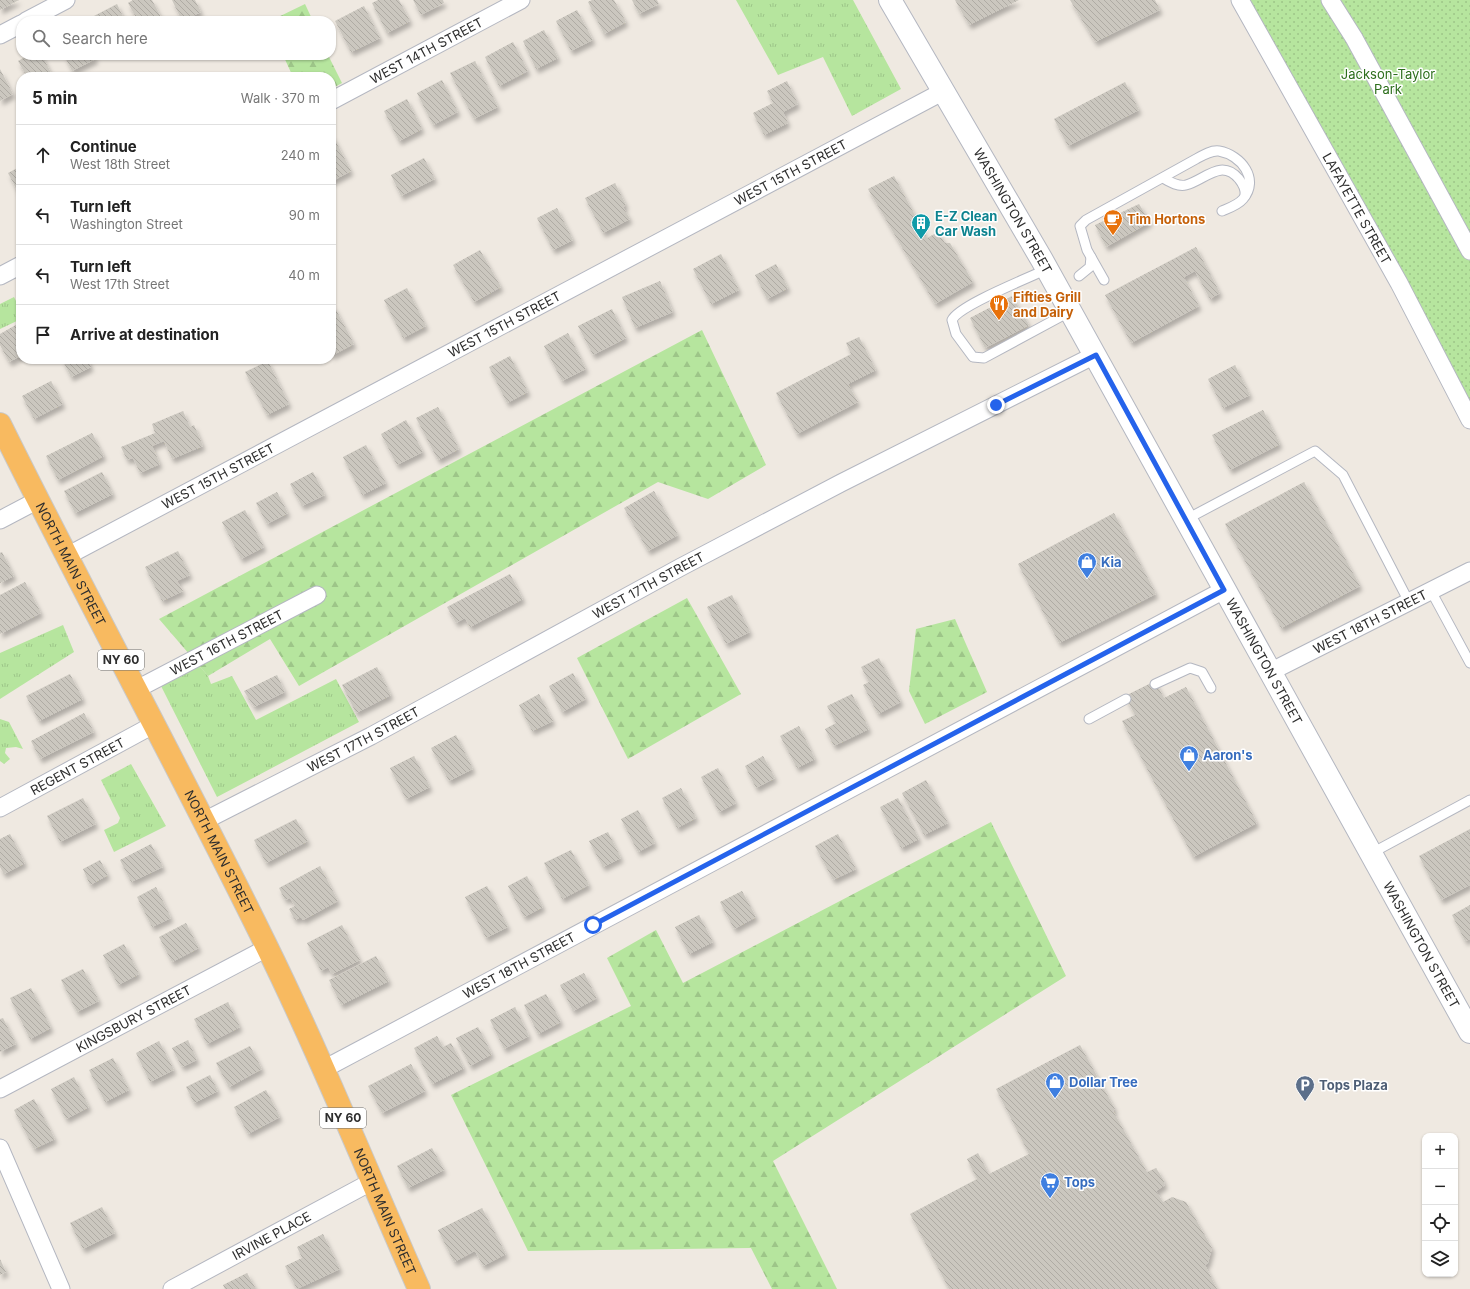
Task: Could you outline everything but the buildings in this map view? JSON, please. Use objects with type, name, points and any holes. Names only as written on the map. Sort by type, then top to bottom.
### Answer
[{"type":"highway","name":"NORTH MAIN STREET","points":[[0,424],[155,724],[267,948],[419,1289]]},
{"type":"main road","name":"WASHINGTON STREET","points":[[890,0],[1096,355],[1185,520],[1470,1032]]},
{"type":"street","points":[[36,16],[66,0]]},
{"type":"street","name":"WEST 14TH STREET","points":[[336,98],[521,0]]},
{"type":"street","name":"LAFAYETTE STREET","points":[[1240,0],[1399,283],[1470,420]]},
{"type":"street","points":[[1330,0],[1354,38],[1470,251]]},
{"type":"street","points":[[0,35],[16,27]]},
{"type":"street","name":"WEST 15TH STREET","points":[[67,556],[942,92]]},
{"type":"street","points":[[0,276],[16,268]]},
{"type":"street","name":"WEST 17TH STREET","points":[[204,821],[371,736],[681,567],[841,483],[1096,355]]},
{"type":"street","points":[[1454,390],[1470,401]]},
{"type":"street","points":[[0,520],[38,500]]},
{"type":"street","name":"WEST 18TH STREET","points":[[1270,672],[1470,571]]},
{"type":"street","name":"WEST 18TH STREET","points":[[322,1070],[842,791],[943,740],[1224,590]]},
{"type":"street","name":"WEST 16TH STREET","points":[[136,689],[318,595]]},
{"type":"street","name":"REGENT STREET","points":[[0,808],[155,724]]},
{"type":"street","name":"KINGSBURY STREET","points":[[0,1089],[267,948]]},
{"type":"street","points":[[0,1148],[61,1289]]},
{"type":"street","name":"IRVINE PLACE","points":[[172,1289],[372,1182]]},
{"type":"lane","points":[[1104,280],[1091,258],[1082,233],[1082,223],[1208,153],[1220,151],[1242,163],[1249,175],[1249,189],[1245,196],[1236,204],[1222,211]]},
{"type":"lane","points":[[1163,178],[1175,184],[1186,185],[1213,172],[1226,170],[1234,174],[1241,183],[1245,196]]},
{"type":"lane","points":[[1079,276],[1090,268],[1091,258]]},
{"type":"lane","points":[[1047,269],[992,294],[958,312],[952,320],[956,334],[973,357],[984,358],[1071,311]]},
{"type":"lane","points":[[1185,520],[1315,451],[1343,475],[1409,602]]},
{"type":"lane","points":[[1431,591],[1470,663]]},
{"type":"lane","points":[[1155,684],[1190,668],[1202,672],[1212,688]]},
{"type":"lane","points":[[1089,719],[1126,699]]},
{"type":"lane","points":[[1370,854],[1470,800]]},
{"type":"green space","points":[[736,0],[853,0],[901,89],[852,116],[823,57],[778,75]]},
{"type":"green space","name":"Jackson-Taylor Park","points":[[1250,0],[1470,0],[1470,405],[1353,186]]},
{"type":"green space","points":[[305,4],[311,16],[280,16]]},
{"type":"green space","points":[[285,60],[330,60],[342,83],[336,86],[336,72],[291,72]]},
{"type":"green space","points":[[14,297],[16,301],[16,321],[0,329],[0,304]]},
{"type":"green space","points":[[702,330],[766,465],[708,499],[658,482],[299,686],[270,639],[208,676],[159,619]]},
{"type":"green space","points":[[687,598],[741,694],[628,759],[577,658]]},
{"type":"green space","points":[[955,619],[987,692],[925,724],[909,691],[916,629]]},
{"type":"green space","points":[[63,625],[74,652],[0,699],[0,653]]},
{"type":"green space","points":[[197,663],[208,676],[211,684],[232,676],[256,720],[336,679],[359,722],[217,797],[161,686]]},
{"type":"green space","points":[[0,719],[9,722],[23,749],[16,747],[6,748],[5,753],[10,759],[4,764],[0,761]]},
{"type":"green space","points":[[131,764],[166,826],[114,852],[104,830],[118,823],[120,818],[101,780]]},
{"type":"green space","points":[[991,822],[1066,976],[773,1161],[837,1289],[772,1289],[751,1248],[528,1251],[451,1095],[631,1006],[607,958],[656,930],[683,983]]},
{"type":"place","name":"Tim Hortons","points":[[1113,236]]},
{"type":"place","name":"E-Z Clean Car Wash","points":[[921,240]]},
{"type":"place","name":"Fifties Grill and Dairy","points":[[999,321]]},
{"type":"place","name":"Kia","points":[[1087,579]]},
{"type":"place","name":"Aaron's","points":[[1189,772]]},
{"type":"place","name":"Dollar Tree","points":[[1055,1099]]},
{"type":"place","name":"Tops Plaza","points":[[1305,1102]]},
{"type":"place","name":"Tops","points":[[1050,1199]]},
{"type":"route","points":[[593,925],[842,791],[943,740],[1224,590],[1096,355],[996,405]]}]
